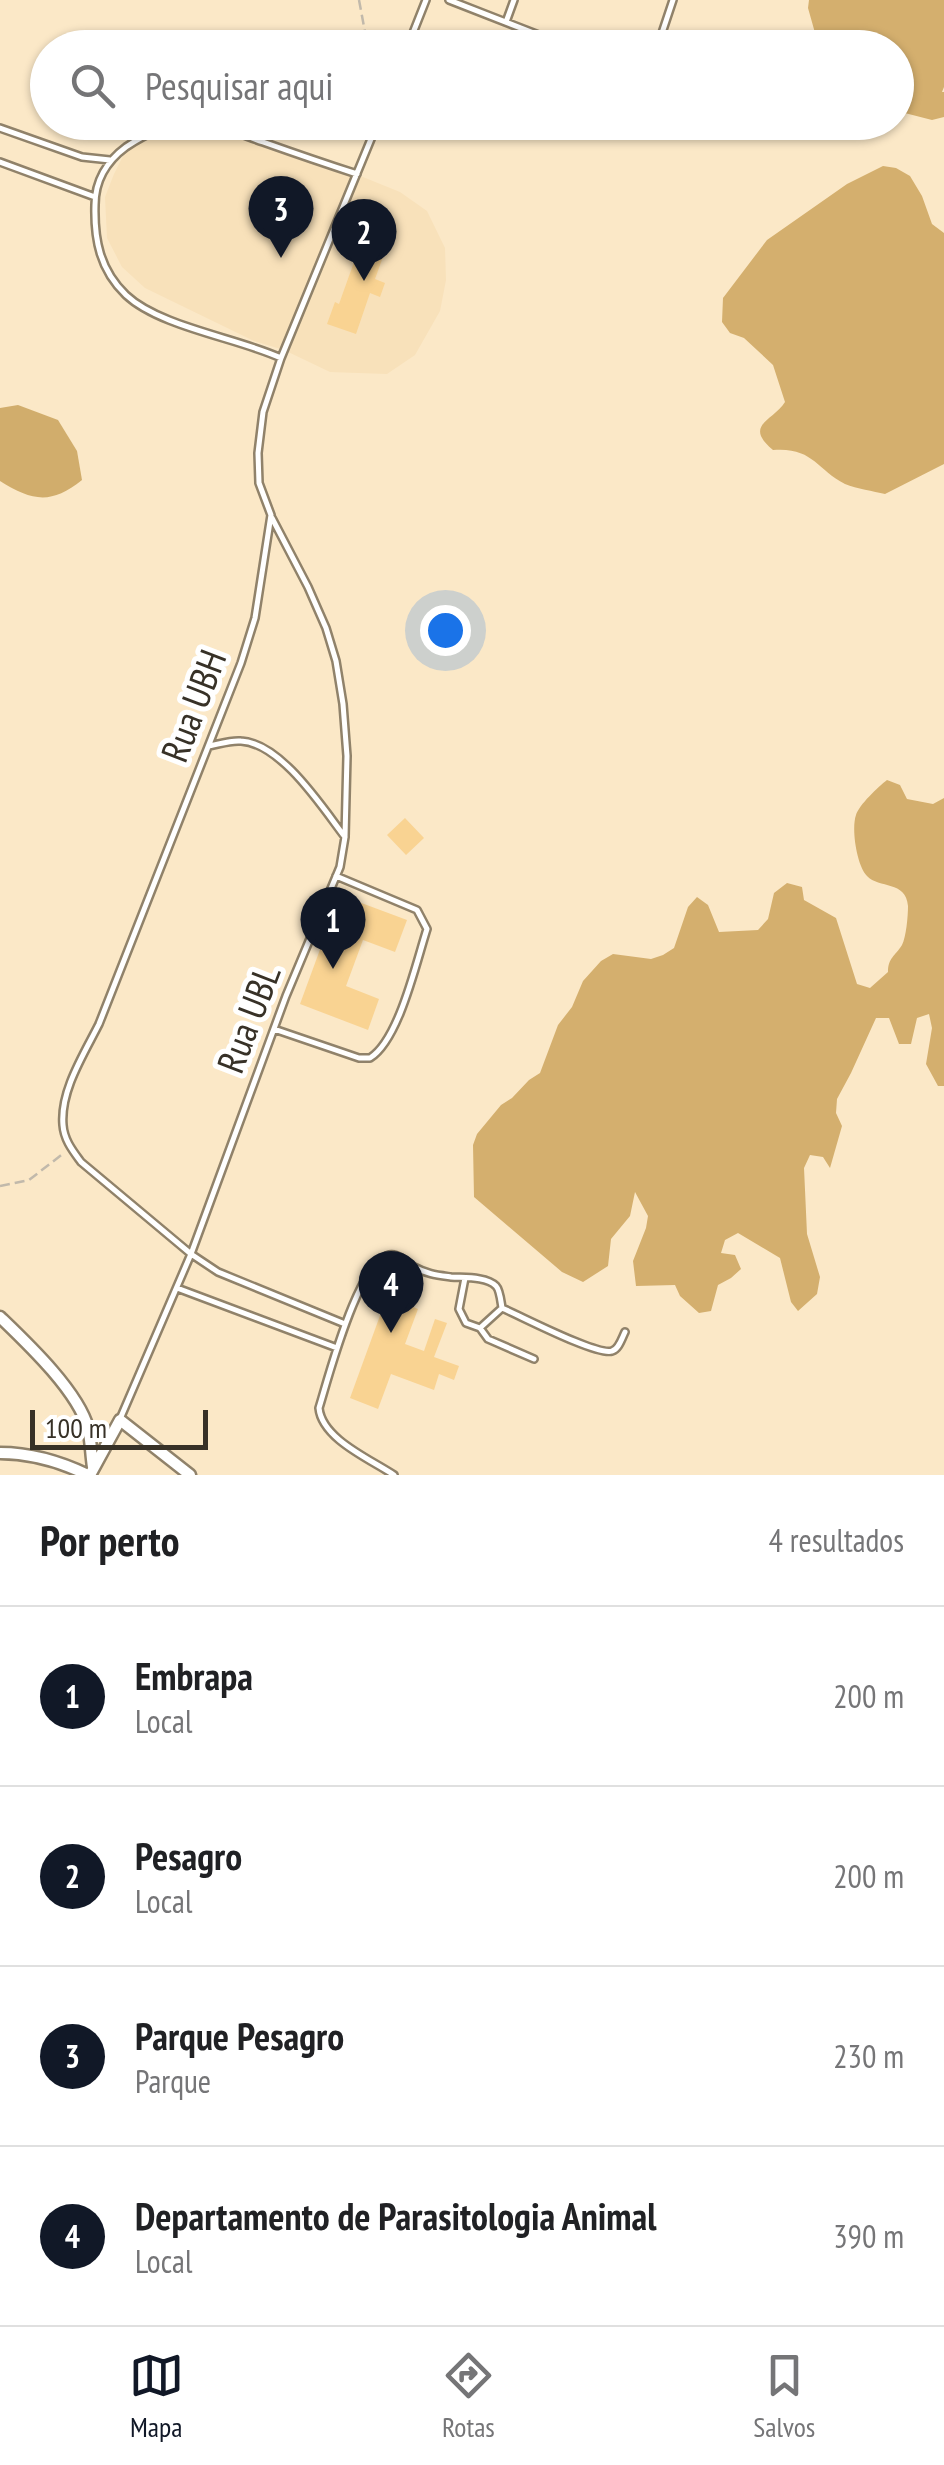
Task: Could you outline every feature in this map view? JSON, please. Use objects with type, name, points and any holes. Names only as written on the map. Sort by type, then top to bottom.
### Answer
[{"type":"street","points":[[0,1316],[69,1392],[88,1427],[90,1472]]},
{"type":"street","points":[[90,1472],[120,1420],[190,1475]]},
{"type":"street","points":[[0,1453],[19,1453],[90,1472]]},
{"type":"lane","points":[[414,30],[426,0]]},
{"type":"lane","points":[[449,0],[526,30]]},
{"type":"lane","points":[[506,22],[514,0]]},
{"type":"lane","points":[[663,30],[674,0]]},
{"type":"lane","points":[[0,128],[30,139]]},
{"type":"lane","points":[[34,140],[82,157],[110,160]]},
{"type":"lane","points":[[138,140],[110,160],[95,197],[98,255],[112,278],[126,296],[151,313],[281,358]]},
{"type":"lane","points":[[259,140],[357,174]]},
{"type":"lane","name":"Rua UBH","points":[[71,1148],[62,1124],[73,1078],[210,746],[255,618],[271,515],[259,483],[263,412],[281,358],[371,140]]},
{"type":"lane","points":[[0,162],[95,197]]},
{"type":"lane","name":"Rua UBL","points":[[120,1420],[191,1254],[274,1029],[336,876],[345,837],[347,756],[336,661],[308,586],[271,515]]},
{"type":"lane","points":[[210,746],[251,742],[273,753],[345,837]]},
{"type":"lane","points":[[274,1029],[358,1058],[370,1058],[386,1045],[394,1030],[427,929],[417,910],[336,876]]},
{"type":"lane","points":[[71,1148],[81,1162],[218,1272],[345,1324]]},
{"type":"lane","points":[[394,1475],[331,1434],[320,1421],[319,1408],[337,1348],[370,1268],[384,1256],[396,1255],[430,1275],[480,1279],[497,1287],[502,1308]]},
{"type":"lane","points":[[465,1278],[459,1310],[466,1323],[534,1359]]},
{"type":"lane","points":[[177,1288],[337,1348]]},
{"type":"lane","points":[[480,1328],[502,1308]]},
{"type":"lane","points":[[502,1308],[595,1350],[617,1349],[625,1332]]},
{"type":"path","points":[[359,0],[365,30]]},
{"type":"path","points":[[0,1186],[29,1180],[71,1148]]},
{"type":"shaded area","points":[[0,0],[944,0],[944,1475],[0,1475]]},
{"type":"shaded area","points":[[809,0],[944,0],[944,117],[932,120],[914,115],[914,30],[814,30]]},
{"type":"shaded area","points":[[140,140],[257,140],[400,192],[427,211],[445,248],[446,280],[440,311],[415,355],[387,374],[330,372],[254,341],[145,288],[122,267],[107,238],[105,197],[126,150]]},
{"type":"shaded area","points":[[883,166],[910,176],[932,224],[944,233],[944,464],[885,494],[845,484],[806,455],[773,450],[764,442],[760,429],[785,402],[773,365],[744,338],[730,333],[722,322],[723,298],[767,240],[847,184]]},
{"type":"shaded area","points":[[18,405],[58,420],[77,451],[82,480],[61,494],[32,496],[0,481],[0,408]]},
{"type":"shaded area","points":[[887,780],[900,785],[907,799],[933,804],[944,798],[944,1086],[938,1086],[926,1064],[932,1028],[929,1014],[917,1018],[911,1044],[899,1044],[889,1018],[876,1018],[837,1099],[836,1113],[842,1126],[830,1168],[823,1157],[810,1155],[804,1168],[807,1234],[820,1277],[817,1294],[798,1311],[791,1302],[780,1258],[738,1233],[725,1240],[721,1253],[735,1255],[741,1269],[718,1285],[711,1311],[699,1313],[680,1296],[675,1285],[636,1286],[633,1261],[648,1216],[635,1192],[630,1216],[611,1239],[608,1266],[583,1282],[562,1272],[474,1197],[473,1145],[477,1134],[501,1105],[540,1073],[558,1025],[572,1007],[583,981],[601,961],[613,954],[651,959],[674,948],[688,907],[697,897],[708,905],[719,932],[758,930],[768,919],[774,893],[787,883],[802,887],[804,900],[836,918],[857,984],[870,988],[888,972],[902,945],[908,916],[902,892],[867,876],[856,847],[858,811]]},
{"type":"building","points":[[362,225],[391,235],[375,279],[385,283],[380,297],[370,293],[356,334],[327,324],[335,302],[339,304],[359,248],[355,246]]},
{"type":"building","points":[[405,818],[424,838],[406,855],[387,835]]},
{"type":"building","points":[[340,895],[407,920],[395,952],[363,940],[346,986],[379,999],[368,1030],[300,1004]]},
{"type":"building","points":[[397,1269],[414,1275],[404,1303],[418,1309],[405,1344],[424,1351],[435,1319],[447,1323],[434,1357],[459,1366],[454,1380],[439,1374],[434,1390],[391,1374],[378,1409],[350,1398]]},
{"type":"place","name":"Parque Pesagro","points":[[281,258]]},
{"type":"place","name":"Pesagro","points":[[364,281]]},
{"type":"place","name":"Embrapa","points":[[333,969]]},
{"type":"place","name":"Departamento de Parasitologia Animal","points":[[391,1333]]}]
